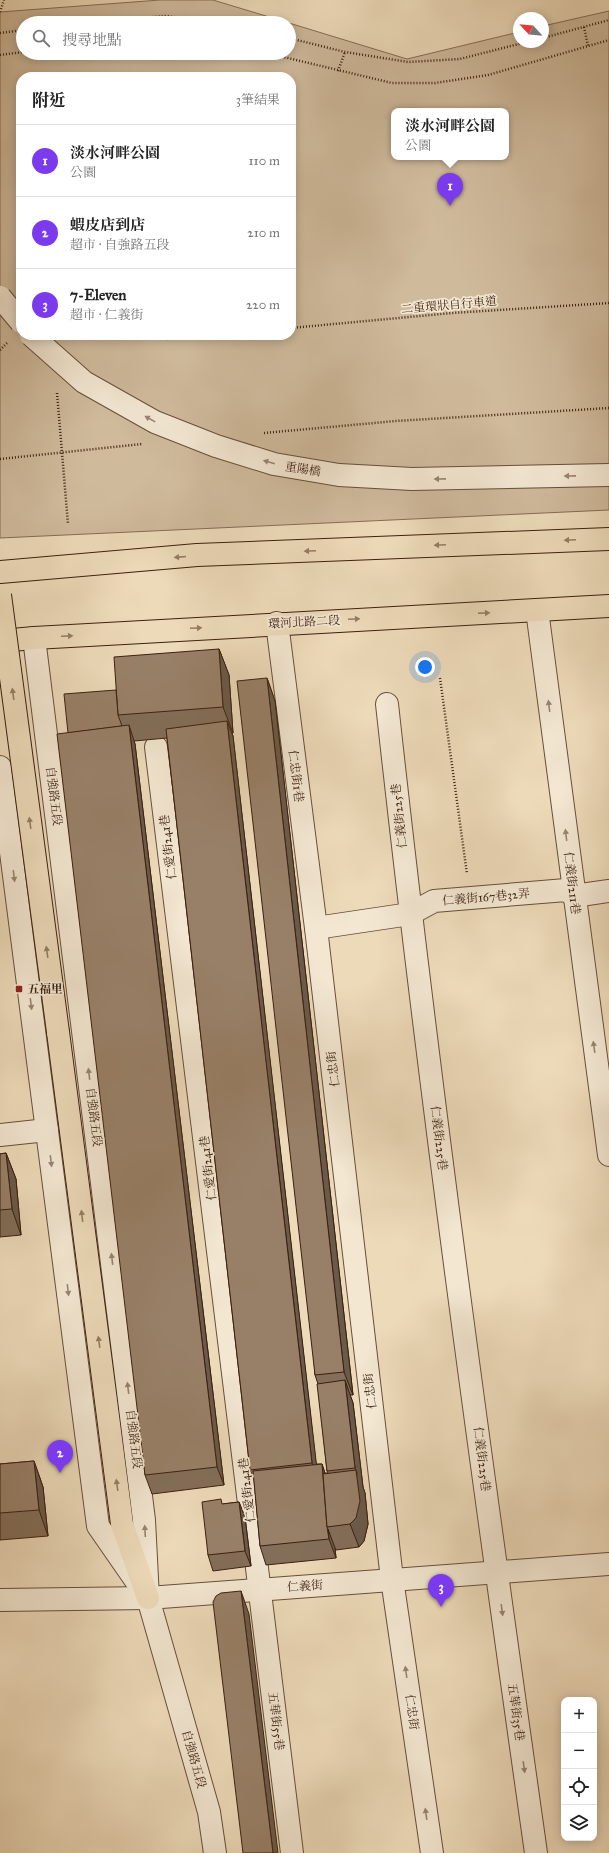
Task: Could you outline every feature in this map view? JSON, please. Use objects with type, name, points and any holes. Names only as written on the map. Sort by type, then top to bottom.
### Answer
[{"type":"main road","points":[[0,572],[197,555],[609,539]]},
{"type":"main road","points":[[0,596],[122,1524],[148,1598]]},
{"type":"main road","name":"環河北路二段","points":[[0,642],[34,638],[609,606]]},
{"type":"street","points":[[0,297],[16,316]]},
{"type":"street","name":"重陽橋","points":[[38,340],[84,382],[155,422],[216,446],[274,464],[339,475],[412,479],[609,475]]},
{"type":"street","name":"仁義街211巷","points":[[537,610],[609,1155]]},
{"type":"street","name":"仁忠街1巷","points":[[277,624],[316,928]]},
{"type":"street","name":"自強路五段","points":[[34,638],[144,1520],[148,1598],[209,1812],[214,1853]]},
{"type":"street","name":"仁義街225巷","points":[[387,704],[410,914],[496,1572]]},
{"type":"street","name":"仁愛街241巷","points":[[156,747],[259,1589]]},
{"type":"street","name":"自強路五段","points":[[0,767],[98,1526],[148,1598]]},
{"type":"street","name":"仁義街167巷32弄","points":[[316,928],[410,914],[434,901],[566,890],[574,896],[609,891]]},
{"type":"street","name":"仁忠街","points":[[316,928],[392,1579],[432,1853]]},
{"type":"street","points":[[0,1135],[47,1130]]},
{"type":"street","name":"仁義街","points":[[0,1600],[148,1598],[609,1564]]},
{"type":"street","name":"五華街35巷","points":[[496,1572],[536,1853]]},
{"type":"street","name":"五華街55巷","points":[[259,1589],[292,1853]]},
{"type":"path","points":[[0,12],[4,0]]},
{"type":"path","points":[[549,36],[609,20]]},
{"type":"path","points":[[584,27],[588,46]]},
{"type":"path","points":[[0,33],[16,31]]},
{"type":"path","points":[[296,40],[345,52],[408,62],[460,59],[513,45]]},
{"type":"path","points":[[295,60],[392,83],[435,83],[488,75],[609,40]]},
{"type":"path","points":[[338,71],[345,52]]},
{"type":"path","points":[[0,55],[16,53]]},
{"type":"path","name":"二重環狀自行車道","points":[[296,328],[452,313],[609,303]]},
{"type":"path","points":[[57,390],[68,524]]},
{"type":"path","points":[[257,434],[396,421],[609,408]]},
{"type":"path","points":[[0,459],[148,444]]},
{"type":"path","points":[[440,678],[471,898]]},
{"type":"shaded area","points":[[160,0],[213,0],[266,16],[16,16],[16,60],[296,60],[296,25],[407,59],[513,33],[513,48],[549,48],[549,25],[609,11],[609,510],[0,538],[0,12]]},
{"type":"building","points":[[219,649],[223,707],[118,715],[114,657]]},
{"type":"building","points":[[267,678],[344,1372],[315,1375],[237,681]]},
{"type":"building","points":[[116,690],[118,715],[122,726],[68,733],[64,694]]},
{"type":"building","points":[[227,721],[312,1463],[250,1470],[166,729]]},
{"type":"building","points":[[129,725],[217,1467],[145,1475],[57,734]]},
{"type":"building","points":[[6,1153],[12,1209],[0,1210],[0,1154]]},
{"type":"building","points":[[345,1380],[355,1468],[327,1471],[317,1384]]},
{"type":"building","points":[[34,1461],[39,1510],[0,1513],[0,1464]]},
{"type":"building","points":[[322,1464],[329,1539],[260,1546],[253,1471]]},
{"type":"building","points":[[356,1470],[360,1501],[356,1518],[350,1524],[327,1527],[323,1474]]},
{"type":"building","points":[[221,1499],[222,1504],[239,1502],[245,1551],[208,1555],[202,1502]]},
{"type":"building","points":[[241,1591],[273,1853],[243,1853],[213,1602],[216,1596],[221,1593]]},
{"type":"place","name":"淡水河畔公園","points":[[450,206]]},
{"type":"place","name":"五福里","points":[[19,989]]},
{"type":"place","name":"蝦皮店到店","points":[[60,1473]]},
{"type":"place","name":"7-Eleven","points":[[441,1607]]}]
